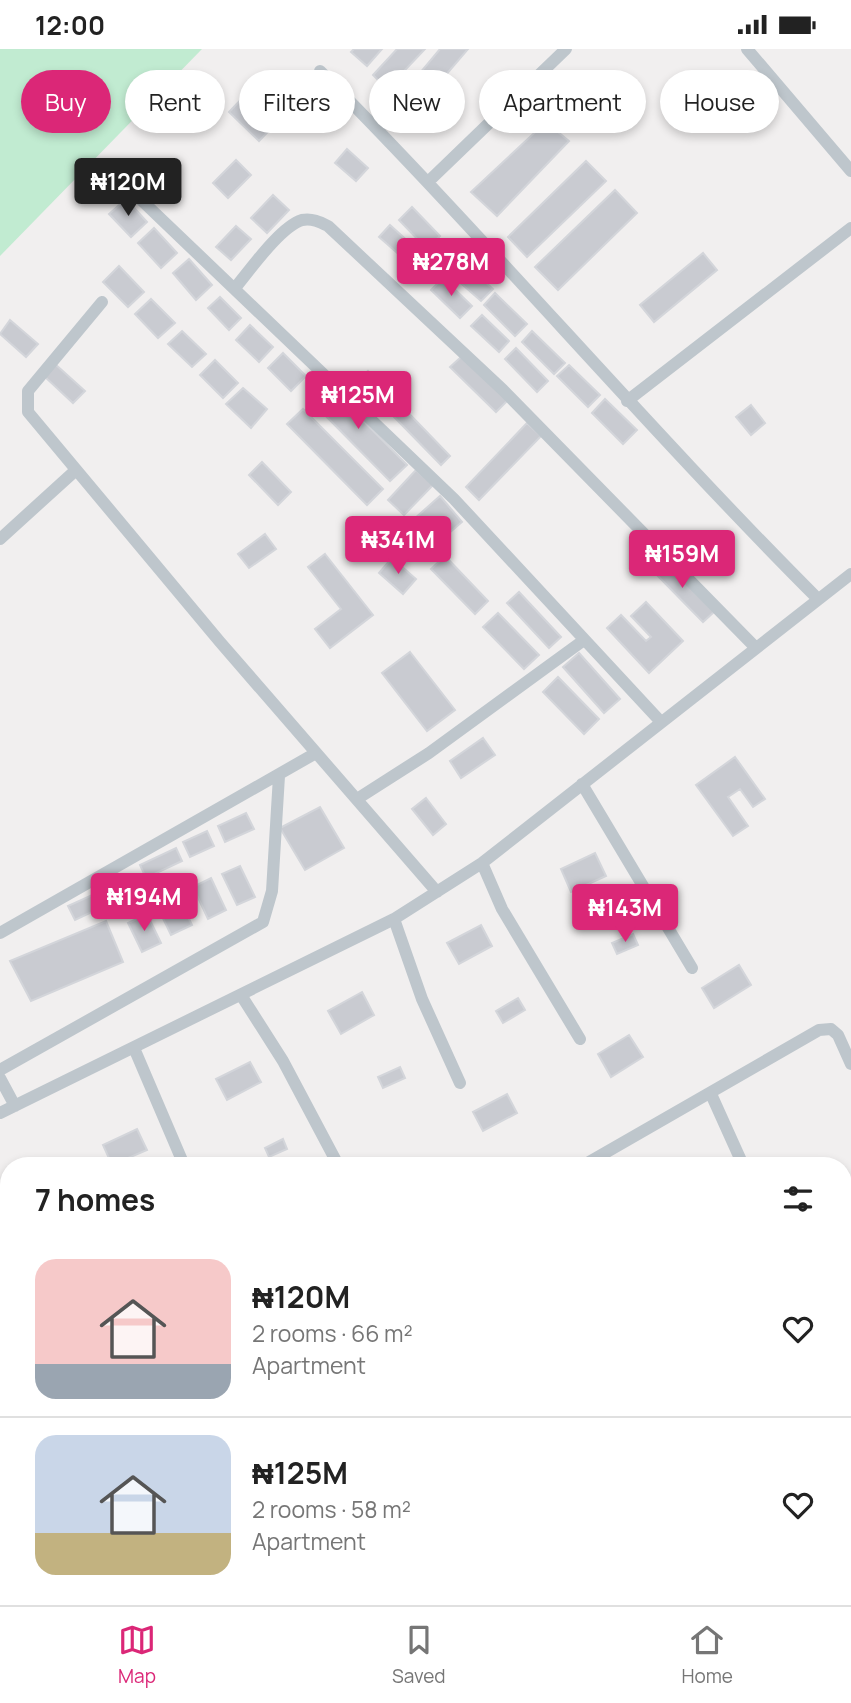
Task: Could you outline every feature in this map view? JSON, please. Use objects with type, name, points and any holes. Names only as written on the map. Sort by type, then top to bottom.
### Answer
[{"type":"street","points":[[429,181],[566,49]]},
{"type":"street","points":[[747,49],[851,171]]},
{"type":"street","points":[[355,106],[429,181],[708,489],[818,599]]},
{"type":"street","points":[[135,194],[454,499],[661,722]]},
{"type":"street","points":[[234,288],[287,228],[302,220],[315,220],[328,226],[503,390],[756,648]]},
{"type":"street","points":[[627,401],[851,228]]},
{"type":"street","points":[[102,302],[28,391],[26,402],[33,418],[437,892]]},
{"type":"street","points":[[0,539],[76,470]]},
{"type":"street","points":[[0,1113],[394,919],[437,892],[482,863],[851,573]]},
{"type":"street","points":[[356,799],[429,753],[584,640]]},
{"type":"street","points":[[0,933],[316,753]]},
{"type":"street","points":[[0,1070],[263,922],[272,891],[279,776]]},
{"type":"street","points":[[582,784],[692,968]]},
{"type":"street","points":[[482,863],[502,909],[580,1039]]},
{"type":"street","points":[[394,919],[422,999],[460,1083]]},
{"type":"street","points":[[241,995],[283,1061],[334,1157]]},
{"type":"street","points":[[602,1157],[819,1030],[831,1029],[838,1035],[851,1064]]},
{"type":"street","points":[[134,1048],[181,1157]]},
{"type":"street","points":[[0,1078],[15,1106]]},
{"type":"street","points":[[711,1094],[739,1157]]},
{"type":"green space","points":[[0,49],[202,49],[182,70],[125,70],[125,128],[0,256]]},
{"type":"building","points":[[354,49],[382,49],[367,66],[351,52]]},
{"type":"building","points":[[397,49],[425,49],[405,70],[378,70]]},
{"type":"building","points":[[440,49],[468,49],[450,70],[422,70]]},
{"type":"building","points":[[239,102],[239,122],[229,112]]},
{"type":"building","points":[[251,133],[267,133],[259,141]]},
{"type":"building","points":[[534,133],[559,133],[569,141],[497,216],[471,192]]},
{"type":"building","points":[[347,149],[368,168],[356,181],[335,163]]},
{"type":"building","points":[[236,160],[251,175],[228,198],[213,183]]},
{"type":"building","points":[[586,161],[606,181],[527,257],[508,237]]},
{"type":"building","points":[[615,190],[637,213],[558,290],[535,267]]},
{"type":"building","points":[[273,195],[289,210],[267,233],[251,218]]},
{"type":"building","points":[[126,199],[147,222],[131,237],[109,214]]},
{"type":"building","points":[[412,207],[440,236],[427,249],[399,220]]},
{"type":"building","points":[[390,225],[421,253],[411,265],[379,237]]},
{"type":"building","points":[[236,226],[251,239],[231,260],[216,247]]},
{"type":"building","points":[[154,228],[177,253],[161,268],[138,243]]},
{"type":"building","points":[[703,253],[717,270],[654,322],[640,305]]},
{"type":"building","points":[[189,259],[212,285],[196,300],[173,273]]},
{"type":"building","points":[[461,260],[493,289],[481,301],[449,273]]},
{"type":"building","points":[[119,266],[144,292],[128,307],[103,282]]},
{"type":"building","points":[[443,278],[472,306],[460,318],[431,290]]},
{"type":"building","points":[[495,293],[527,324],[515,336],[484,305]]},
{"type":"building","points":[[220,297],[241,318],[229,330],[208,308]]},
{"type":"building","points":[[151,299],[175,323],[158,338],[135,314]]},
{"type":"building","points":[[482,315],[509,341],[499,352],[471,326]]},
{"type":"building","points":[[10,320],[38,344],[26,357],[0,334]]},
{"type":"building","points":[[250,325],[273,347],[259,362],[236,340]]},
{"type":"building","points":[[182,331],[206,354],[192,367],[168,344]]},
{"type":"building","points":[[532,331],[565,363],[554,374],[522,342]]},
{"type":"building","points":[[516,348],[548,381],[537,392],[505,359]]},
{"type":"building","points":[[283,353],[306,376],[291,391],[268,368]]},
{"type":"building","points":[[462,356],[508,400],[496,412],[450,367]]},
{"type":"building","points":[[215,360],[238,383],[223,398],[200,375]]},
{"type":"building","points":[[55,364],[85,391],[73,403],[44,376]]},
{"type":"building","points":[[569,365],[600,395],[588,407],[557,376]]},
{"type":"building","points":[[368,371],[450,456],[441,465],[358,380]]},
{"type":"building","points":[[325,382],[407,465],[390,481],[308,398]]},
{"type":"building","points":[[243,388],[267,409],[251,428],[226,404]]},
{"type":"building","points":[[605,399],[637,430],[623,444],[592,413]]},
{"type":"building","points":[[751,405],[765,423],[751,435],[736,417]]},
{"type":"building","points":[[303,409],[383,489],[367,505],[287,424]]},
{"type":"building","points":[[527,423],[541,436],[479,500],[466,487]]},
{"type":"building","points":[[262,462],[291,492],[278,505],[249,475]]},
{"type":"building","points":[[416,470],[433,485],[404,515],[388,500]]},
{"type":"building","points":[[440,496],[462,522],[427,552],[405,527]]},
{"type":"building","points":[[265,534],[276,549],[249,568],[238,554]]},
{"type":"building","points":[[325,554],[373,615],[330,648],[315,629],[341,609],[308,567]]},
{"type":"building","points":[[445,556],[488,601],[475,614],[431,569]]},
{"type":"building","points":[[392,558],[416,579],[403,594],[379,573]]},
{"type":"building","points":[[662,558],[714,612],[703,622],[651,569]]},
{"type":"building","points":[[519,592],[561,637],[549,648],[507,603]]},
{"type":"building","points":[[646,602],[683,641],[649,673],[607,628],[621,615],[646,641],[651,637],[631,616]]},
{"type":"building","points":[[498,613],[539,655],[524,669],[483,627]]},
{"type":"building","points":[[410,652],[455,710],[427,731],[382,673]]},
{"type":"building","points":[[579,653],[620,699],[604,713],[563,667]]},
{"type":"building","points":[[558,677],[599,719],[584,734],[543,692]]},
{"type":"building","points":[[483,738],[495,755],[461,778],[450,761]]},
{"type":"building","points":[[735,757],[765,799],[753,807],[740,789],[728,797],[748,826],[733,836],[696,785]]},
{"type":"building","points":[[426,798],[446,824],[433,835],[412,809]]},
{"type":"building","points":[[320,807],[344,848],[305,870],[280,828]]},
{"type":"building","points":[[246,813],[254,829],[225,842],[218,826]]},
{"type":"building","points":[[207,831],[214,846],[190,857],[183,842]]},
{"type":"building","points":[[176,848],[182,861],[146,878],[140,865]]},
{"type":"building","points":[[595,853],[606,876],[571,892],[561,869]]},
{"type":"building","points":[[240,866],[255,897],[237,905],[222,874]]},
{"type":"building","points":[[211,878],[226,910],[208,919],[193,887]]},
{"type":"building","points":[[101,891],[107,905],[75,920],[68,906]]},
{"type":"building","points":[[178,896],[192,925],[171,935],[157,906]]},
{"type":"building","points":[[147,914],[161,943],[142,952],[128,923]]},
{"type":"building","points":[[106,921],[123,962],[31,1001],[10,961]]},
{"type":"building","points":[[481,925],[492,946],[459,964],[447,943]]},
{"type":"building","points":[[633,934],[638,945],[617,954],[612,943]]},
{"type":"building","points":[[739,965],[751,985],[714,1008],[702,988]]},
{"type":"building","points":[[362,992],[374,1015],[341,1034],[328,1011]]},
{"type":"building","points":[[518,998],[525,1010],[503,1023],[496,1011]]},
{"type":"building","points":[[629,1035],[643,1057],[611,1077],[598,1054]]},
{"type":"building","points":[[250,1062],[261,1082],[227,1100],[216,1079]]},
{"type":"building","points":[[400,1067],[405,1078],[383,1088],[378,1077]]},
{"type":"building","points":[[507,1094],[517,1113],[483,1131],[473,1112]]},
{"type":"building","points":[[137,1129],[147,1150],[131,1157],[108,1157],[103,1145]]},
{"type":"building","points":[[283,1139],[287,1149],[269,1157],[265,1148]]}]
